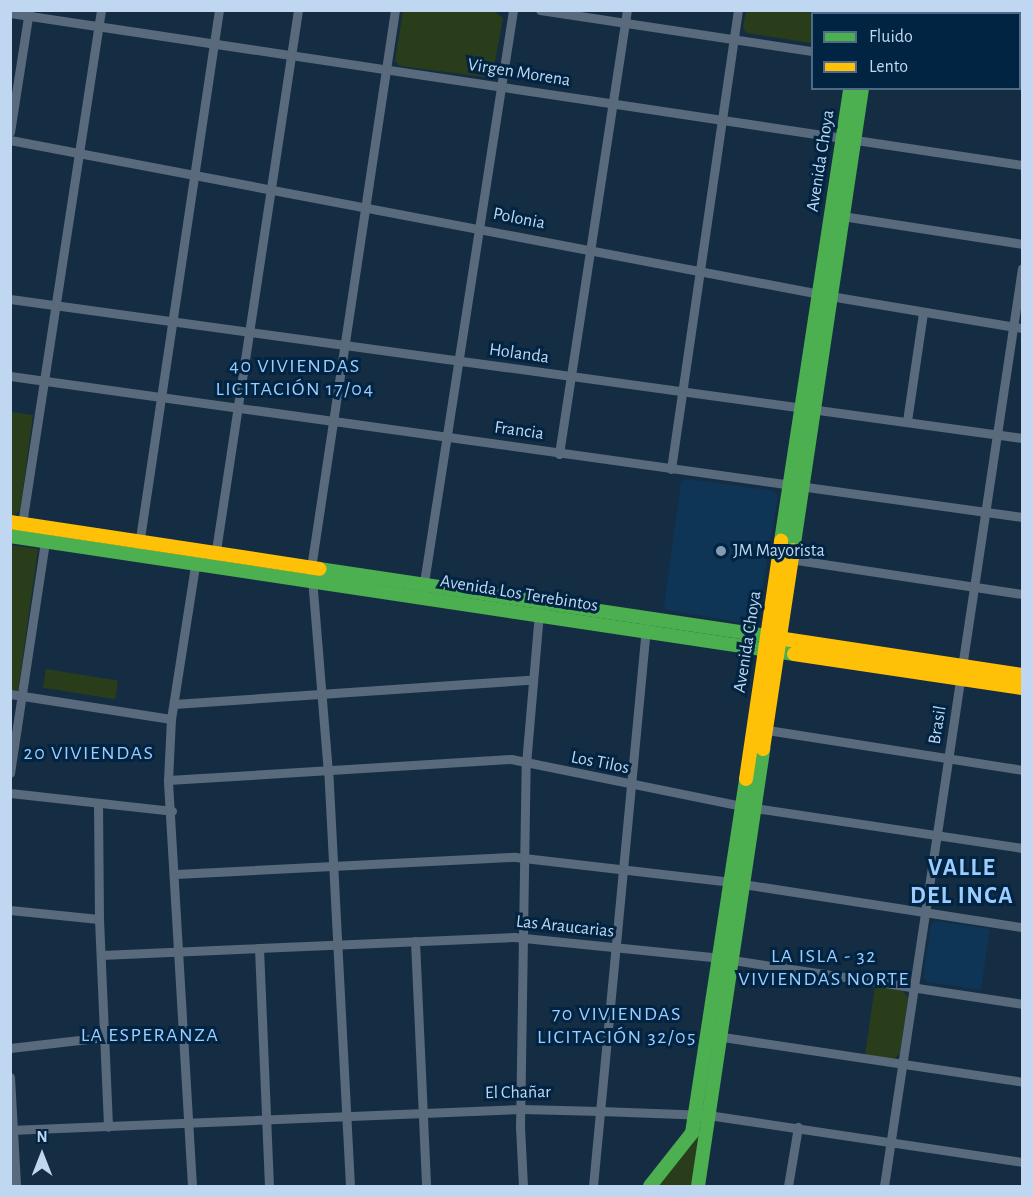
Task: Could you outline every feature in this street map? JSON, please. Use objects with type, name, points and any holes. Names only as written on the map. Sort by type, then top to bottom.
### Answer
[{"type":"main road","name":"Avenida Choya","points":[[824,295],[842,216],[850,90]]},
{"type":"main road","name":"Avenida Choya","points":[[698,1186],[702,1114],[747,807],[848,139],[861,90]]},
{"type":"main road","name":"Avenida Choya","points":[[772,644],[790,559],[796,484]]},
{"type":"main road","name":"Avenida Los Terebintos","points":[[16,523],[46,534],[962,673],[1023,688]]},
{"type":"main road","name":"Avenida Los Terebintos","points":[[10,536],[46,534]]},
{"type":"main road","name":"Avenida Los Terebintos","points":[[962,673],[1023,675]]},
{"type":"main road","name":"Avenida Choya","points":[[650,1186],[687,1145],[702,1114]]},
{"type":"street","points":[[16,523],[44,381],[101,10]]},
{"type":"street","points":[[139,548],[219,10]]},
{"type":"street","points":[[214,560],[298,10]]},
{"type":"street","points":[[350,1186],[344,1116],[328,772],[312,574],[395,10]]},
{"type":"street","points":[[423,591],[513,10]]},
{"type":"street","points":[[540,10],[811,51]]},
{"type":"street","points":[[560,454],[627,10]]},
{"type":"street","points":[[671,469],[738,10]]},
{"type":"street","name":"Virgen Morena","points":[[10,13],[29,13],[214,44],[1023,165]]},
{"type":"street","points":[[10,132],[29,13]]},
{"type":"street","name":"Polonia","points":[[10,140],[824,295],[1018,327]]},
{"type":"street","points":[[842,216],[1023,244]]},
{"type":"street","name":"Brasil","points":[[884,1186],[998,434],[1018,327],[1023,268]]},
{"type":"street","name":"Holanda","points":[[10,299],[344,347],[1023,438]]},
{"type":"street","points":[[907,421],[923,312]]},
{"type":"street","name":"Francia","points":[[10,376],[333,423],[796,484],[1023,517]]},
{"type":"street","points":[[10,773],[46,534]]},
{"type":"street","points":[[192,1186],[176,874],[168,780],[171,719],[196,557]]},
{"type":"street","points":[[790,559],[1023,594]]},
{"type":"street","points":[[523,1186],[526,764],[530,680],[539,609]]},
{"type":"street","points":[[593,1186],[647,625]]},
{"type":"street","points":[[174,704],[530,680]]},
{"type":"street","points":[[10,694],[171,719]]},
{"type":"street","points":[[759,729],[1023,770]]},
{"type":"street","name":"Los Tilos","points":[[168,780],[511,759],[630,786],[747,807],[1023,848]]},
{"type":"street","points":[[10,792],[172,811]]},
{"type":"street","points":[[98,803],[99,919],[108,1127]]},
{"type":"street","points":[[176,874],[525,858],[736,883],[1023,927]]},
{"type":"street","points":[[10,910],[99,919]]},
{"type":"street","name":"Las Araucarias","points":[[101,955],[335,944],[523,939],[725,959],[1023,1004]]},
{"type":"street","points":[[415,941],[426,1186]]},
{"type":"street","points":[[259,948],[269,1186]]},
{"type":"street","points":[[713,1036],[1023,1082]]},
{"type":"street","points":[[10,1048],[105,1037]]},
{"type":"street","points":[[10,1077],[16,1186]]},
{"type":"street","name":"El Chañar","points":[[12,1130],[522,1108],[702,1114],[1023,1162]]},
{"type":"street","points":[[788,1186],[798,1127]]},
{"type":"shaded area","name":"JM Mayorista","points":[[687,479],[774,491],[778,496],[756,625],[667,610],[664,605],[681,482]]},
{"type":"shaded area","points":[[935,921],[990,929],[981,990],[927,982],[923,977],[931,924]]},
{"type":"green space","points":[[492,10],[503,18],[492,78],[400,66],[395,61],[403,11]]},
{"type":"green space","points":[[746,11],[816,11],[811,12],[811,43],[746,33],[743,28]]},
{"type":"green space","points":[[11,412],[33,415],[20,511],[11,517]]},
{"type":"green space","points":[[11,545],[38,549],[18,692],[11,691]]},
{"type":"green space","points":[[46,669],[118,680],[115,699],[43,688]]},
{"type":"green space","points":[[875,986],[903,991],[908,998],[900,1053],[894,1059],[865,1055]]},
{"type":"green space","points":[[699,1127],[692,1186],[655,1186],[692,1145]]},
{"type":"traffic: fast","points":[[781,541],[850,90]]},
{"type":"traffic: fast","points":[[793,550],[862,90]]},
{"type":"traffic: fast","points":[[10,536],[794,654]]},
{"type":"traffic: fast","points":[[319,569],[778,638]]},
{"type":"traffic: fast","points":[[698,1186],[763,749]]},
{"type":"traffic: fast","points":[[650,1186],[692,1133],[746,779]]},
{"type":"traffic: slow","points":[[10,522],[319,569]]},
{"type":"traffic: slow","points":[[746,779],[781,541]]},
{"type":"traffic: slow","points":[[763,749],[793,550]]},
{"type":"traffic: slow","points":[[778,638],[1022,675]]},
{"type":"traffic: slow","points":[[794,654],[1022,688]]},
{"type":"place","name":"JM Mayorista","points":[[721,551]]},
{"type":"district","name":"40 VIVIENDAS LICITACIÓN 17/04","points":[[295,378]]},
{"type":"district","name":"20 VIVIENDAS","points":[[89,753]]},
{"type":"district","name":"VALLE DEL INCA","points":[[962,883]]},
{"type":"district","name":"LA ISLA - 32 VIVIENDAS NORTE","points":[[824,968]]},
{"type":"district","name":"70 VIVIENDAS LICITACIÓN 32/05","points":[[617,1026]]},
{"type":"district","name":"LA ESPERANZA","points":[[150,1035]]}]
